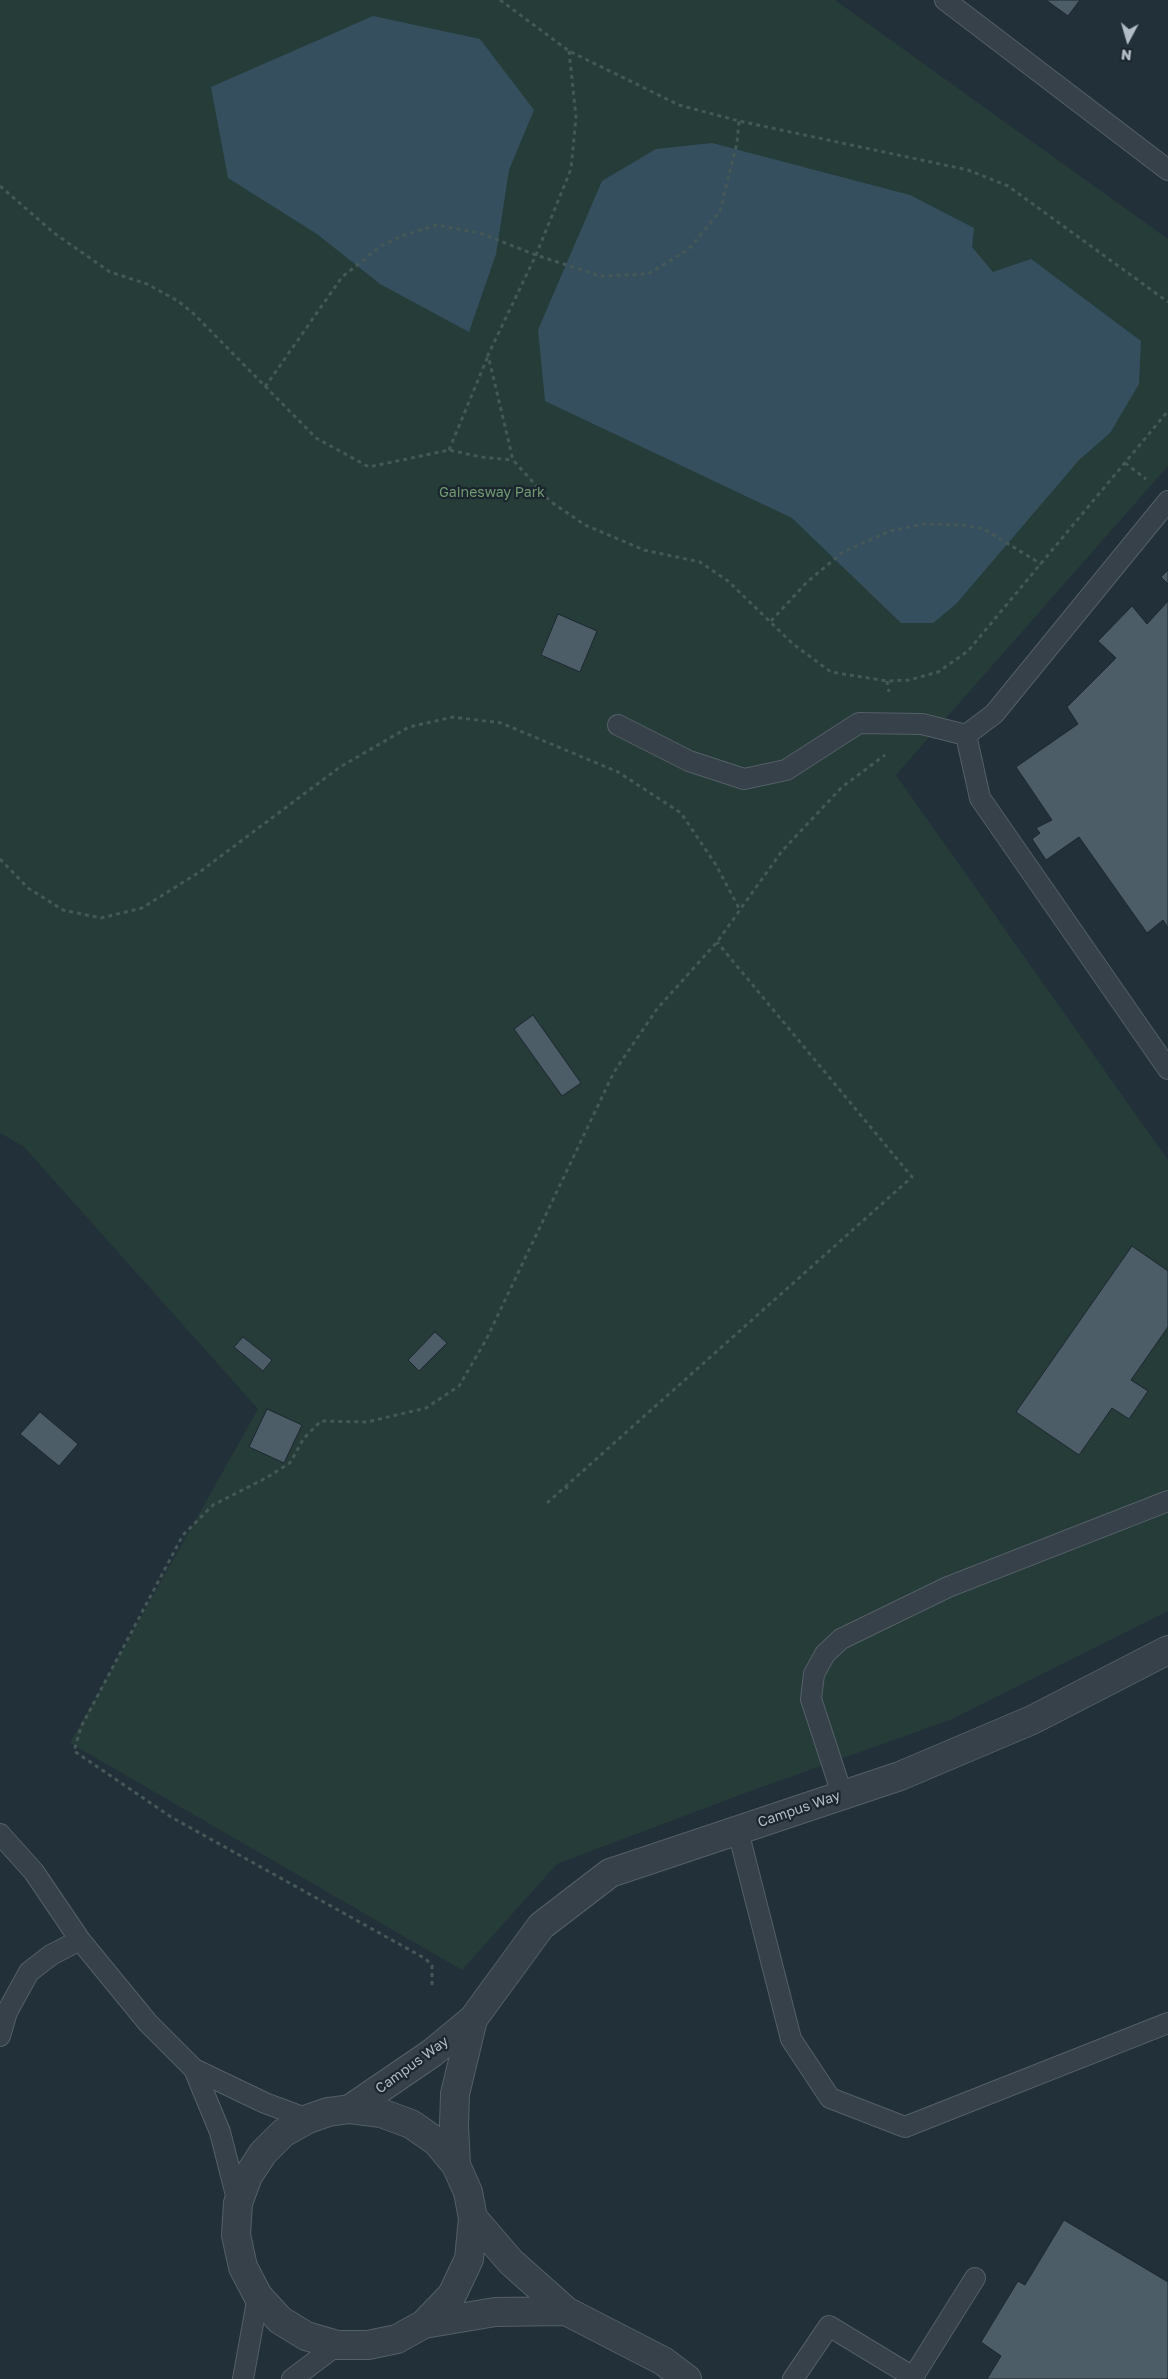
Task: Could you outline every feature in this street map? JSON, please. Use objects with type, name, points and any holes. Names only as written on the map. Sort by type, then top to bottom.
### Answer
[{"type":"street","name":"Campus Way","points":[[350,2109],[432,2053],[473,2019],[540,1926],[610,1873],[900,1776],[1032,1720],[1168,1650]]},
{"type":"street","name":"Campus Way","points":[[456,2165],[455,2094],[473,2019]]},
{"type":"street","points":[[424,2324],[452,2295],[469,2259],[473,2218],[468,2192],[456,2165],[437,2142],[411,2124],[381,2113],[350,2109],[328,2112],[308,2119],[283,2133],[263,2152],[248,2176],[238,2203],[236,2235],[243,2268],[258,2296],[280,2320],[306,2336],[337,2345],[368,2345],[397,2338],[424,2324],[495,2312],[566,2310]]},
{"type":"street","points":[[473,2218],[511,2262],[566,2310],[663,2361],[686,2379]]},
{"type":"lane","points":[[944,0],[1168,170]]},
{"type":"lane","points":[[966,735],[994,714],[1168,501]]},
{"type":"lane","points":[[618,725],[689,761],[744,780],[786,770],[859,723],[922,724],[966,735]]},
{"type":"lane","points":[[966,735],[980,798],[1168,1069]]},
{"type":"lane","points":[[842,1794],[811,1699],[814,1674],[825,1654],[841,1639],[948,1587],[1168,1501]]},
{"type":"lane","points":[[738,1830],[791,2039],[830,2098],[905,2127],[1168,2023]]},
{"type":"lane","points":[[0,1834],[34,1872],[80,1940],[148,2024],[194,2069],[265,2103],[308,2119]]},
{"type":"lane","points":[[0,2036],[7,2012],[29,1972],[51,1955],[80,1940]]},
{"type":"lane","points":[[194,2069],[220,2132],[238,2203]]},
{"type":"lane","points":[[793,2379],[829,2326],[913,2377],[975,2278]]},
{"type":"lane","points":[[243,2379],[258,2296]]},
{"type":"lane","points":[[292,2379],[337,2345]]},
{"type":"path","points":[[500,0],[569,50],[679,105],[739,121],[968,170],[1008,186],[1168,302]]},
{"type":"path","points":[[449,450],[488,355],[536,255],[571,169],[576,117],[569,50]]},
{"type":"path","points":[[265,387],[342,277],[381,246],[402,236],[436,225],[480,233],[536,255],[600,276],[648,274],[689,249],[720,212],[737,143],[739,121]]},
{"type":"path","points":[[0,186],[54,233],[110,272],[147,284],[178,301],[194,314],[316,438],[370,467],[449,450],[481,457],[512,460]]},
{"type":"path","points":[[488,355],[512,460],[550,501],[585,526],[644,550],[700,562],[728,581],[793,644],[831,672],[887,681],[909,680],[938,672],[968,651],[1168,411]]},
{"type":"path","points":[[1125,462],[1146,478]]},
{"type":"path","points":[[771,621],[808,582],[843,552],[890,531],[924,524],[961,525],[984,529],[1041,564]]},
{"type":"path","points":[[432,1985],[432,1966],[426,1959],[171,1817],[74,1751],[81,1728],[183,1535],[213,1505],[266,1478],[290,1462],[304,1438],[322,1421],[367,1422],[426,1408],[459,1386],[486,1340],[614,1072],[657,1009],[717,942],[782,851],[842,787],[899,745],[887,681]]},
{"type":"path","points":[[0,860],[28,888],[63,910],[101,918],[142,908],[201,871],[340,767],[409,727],[453,717],[501,722],[610,768],[681,813],[716,865],[740,910]]},
{"type":"path","points":[[547,1503],[912,1177],[717,942]]},
{"type":"path","points":[[565,1486],[569,1490]]},
{"type":"green space","name":"Gainesway Park","points":[[0,0],[835,0],[1168,239],[1168,466],[896,775],[1168,1160],[1168,1611],[950,1720],[745,1793],[557,1864],[462,1970],[70,1743],[258,1409],[24,1147],[0,1133]]},
{"type":"water","points":[[373,16],[480,39],[534,110],[509,170],[496,254],[469,332],[380,284],[317,234],[228,178],[211,87]]},
{"type":"water","points":[[712,143],[910,195],[974,228],[972,247],[993,272],[1031,259],[1141,341],[1139,384],[1110,433],[1079,460],[956,604],[933,623],[901,623],[792,518],[545,401],[538,330],[602,181],[656,149]]},
{"type":"building","points":[[1046,0],[1080,0],[1068,16]]},
{"type":"building","points":[[1168,570],[1168,584],[1161,577]]},
{"type":"building","points":[[1168,601],[1168,928],[1163,920],[1147,933],[1079,837],[1046,860],[1032,839],[1040,833],[1036,828],[1052,820],[1016,767],[1078,724],[1067,707],[1116,658],[1098,641],[1132,606],[1147,624]]},
{"type":"building","points":[[558,614],[597,631],[580,672],[541,655]]},
{"type":"building","points":[[533,1015],[581,1083],[562,1096],[514,1029]]},
{"type":"building","points":[[1132,1246],[1168,1271],[1168,1327],[1131,1380],[1148,1391],[1129,1419],[1112,1408],[1079,1455],[1016,1412]]},
{"type":"building","points":[[435,1332],[447,1343],[419,1371],[408,1360]]},
{"type":"building","points":[[243,1337],[272,1360],[263,1371],[234,1347]]},
{"type":"building","points":[[267,1409],[302,1425],[284,1463],[249,1447]]},
{"type":"building","points":[[40,1412],[78,1444],[59,1466],[20,1434]]},
{"type":"building","points":[[1064,2220],[1168,2282],[1168,2379],[987,2379],[1001,2356],[981,2342],[1018,2281],[1025,2285]]}]
